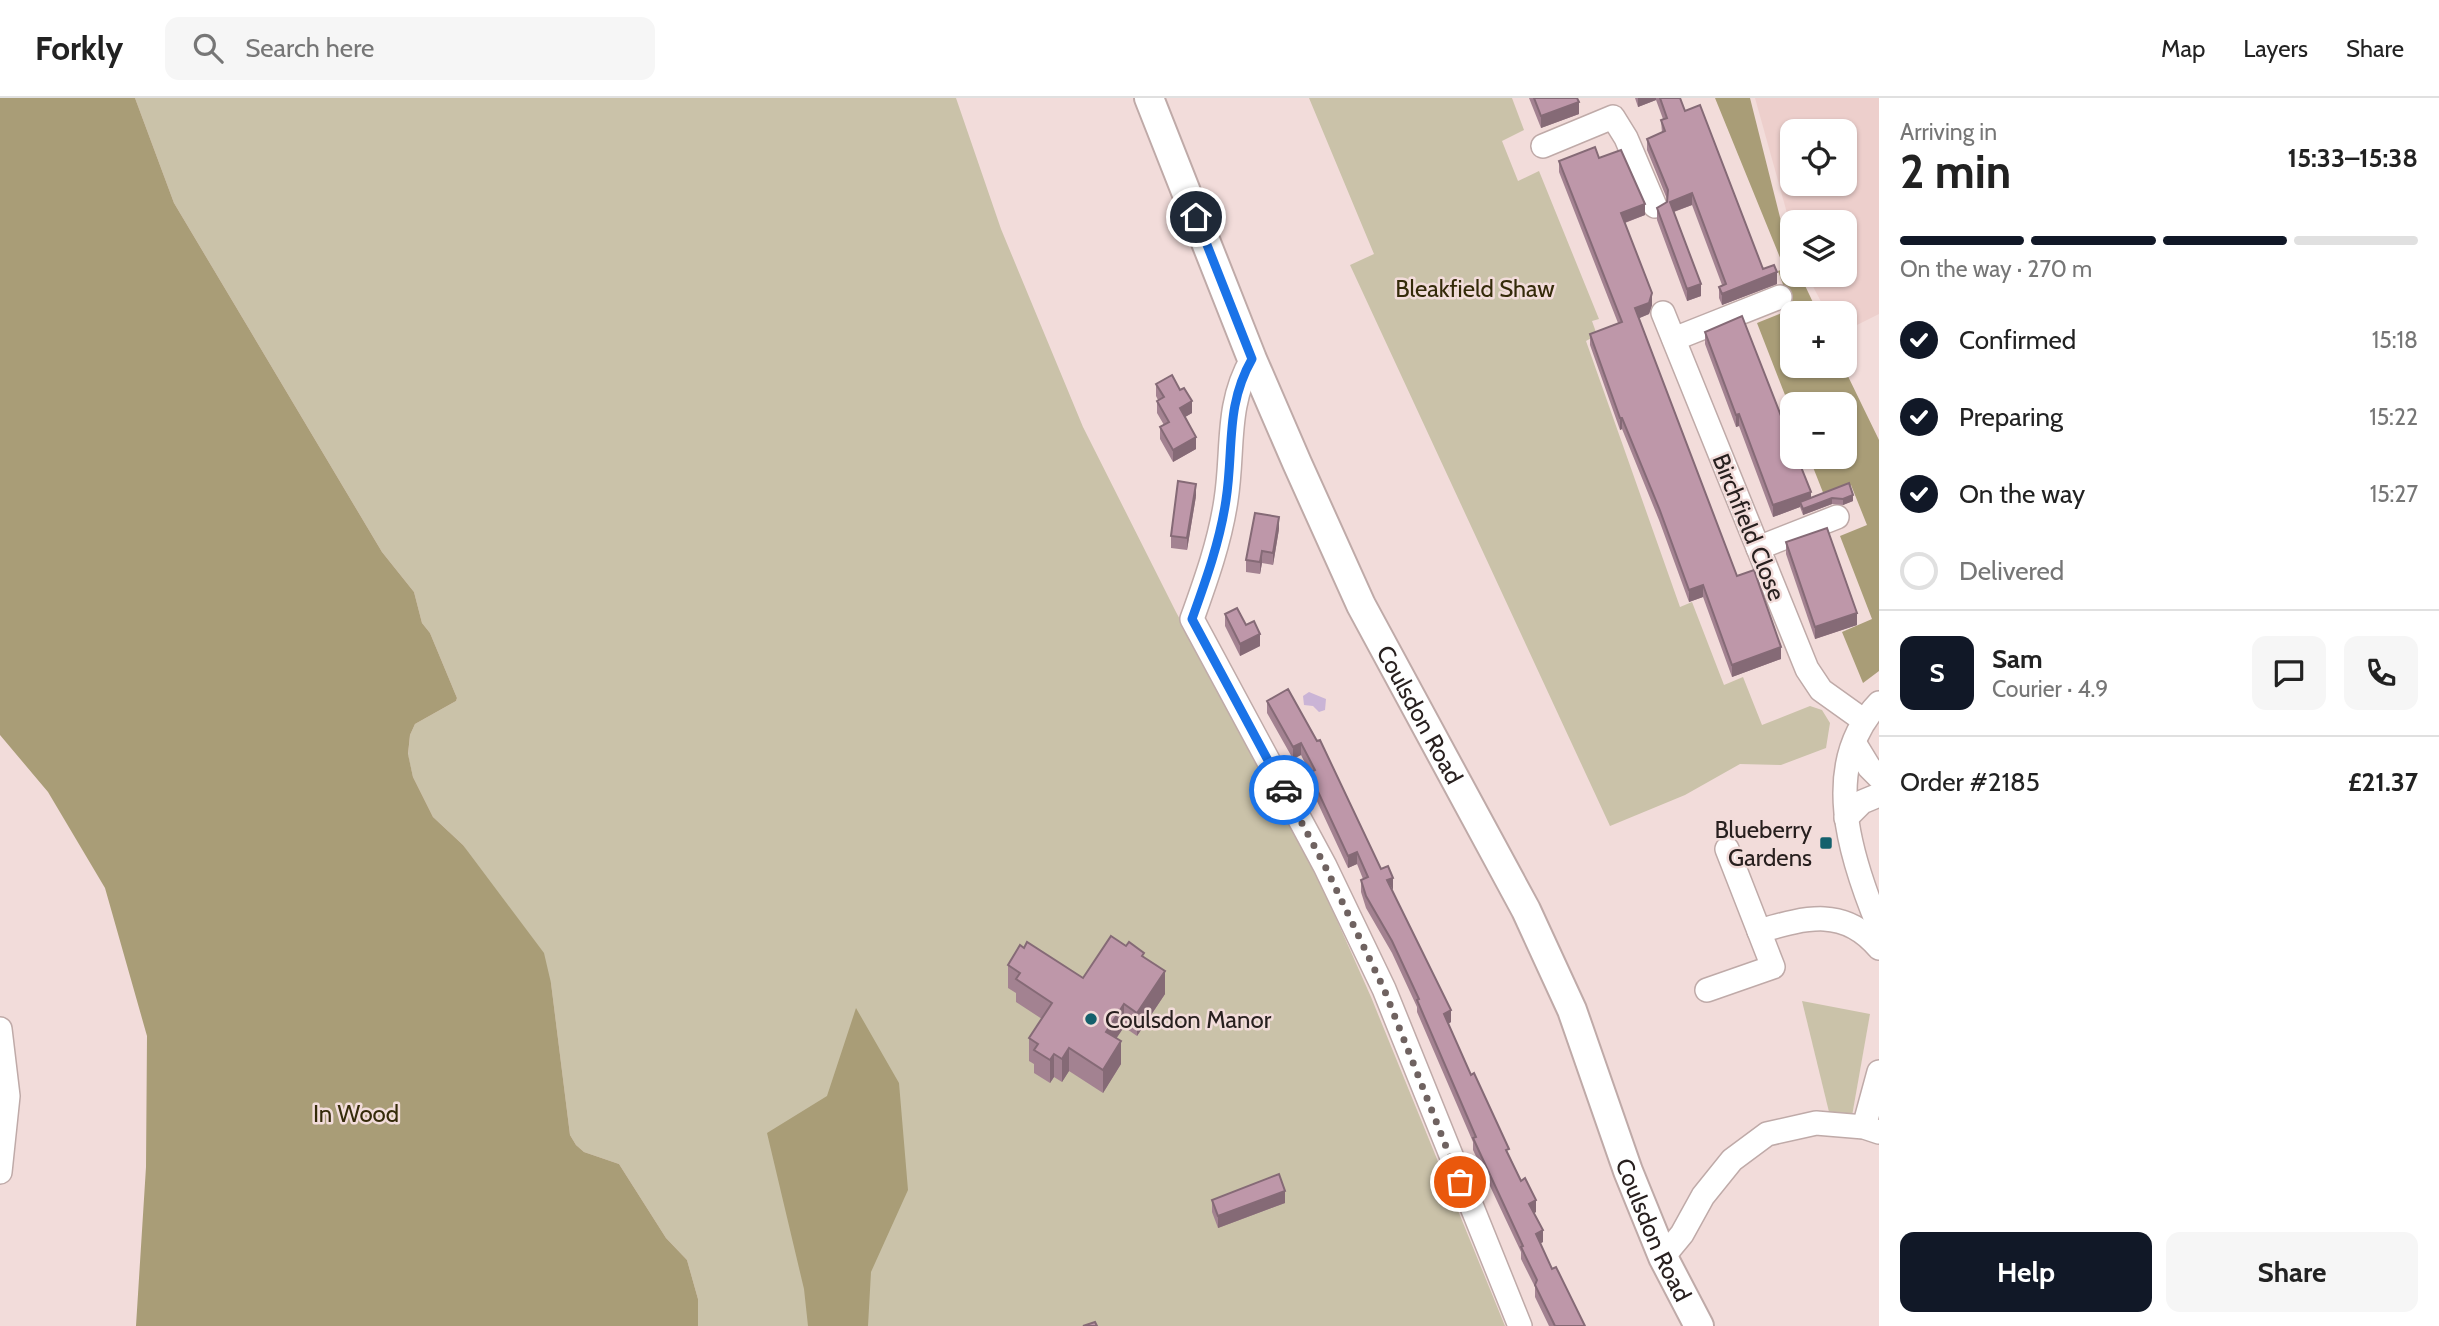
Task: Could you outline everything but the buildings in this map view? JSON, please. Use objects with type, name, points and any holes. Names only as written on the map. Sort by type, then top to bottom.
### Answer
[{"type":"main road","name":"Coulsdon Road","points":[[1149,98],[1252,359],[1361,605],[1526,910],[1572,1010],[1628,1171],[1663,1257],[1699,1326]]},
{"type":"street","points":[[1543,146],[1609,108],[1626,138],[1654,206]]},
{"type":"street","points":[[1674,339],[1780,297]]},
{"type":"street","name":"Birchfield Close","points":[[1663,313],[1807,669],[1813,693],[1863,720]]},
{"type":"street","points":[[1252,359],[1240,379],[1234,401],[1226,500],[1212,562],[1192,619],[1325,866],[1384,989],[1520,1326]]},
{"type":"street","points":[[1758,548],[1838,517]]},
{"type":"street","points":[[1879,703],[1863,720],[1845,775],[1846,818],[1860,879],[1879,928]]},
{"type":"street","points":[[1855,744],[1869,767],[1879,777]]},
{"type":"street","points":[[1846,818],[1863,802],[1879,795]]},
{"type":"street","points":[[1707,990],[1773,967],[1727,849]]},
{"type":"street","points":[[1759,931],[1806,918],[1830,918],[1871,938],[1879,948]]},
{"type":"street","points":[[0,1029],[8,1096],[0,1172]]},
{"type":"street","points":[[1663,1257],[1682,1234],[1703,1196],[1732,1160],[1767,1133],[1816,1122],[1871,1129],[1879,1072]]},
{"type":"shaded area","points":[[1755,98],[1879,98],[1879,314],[1857,325],[1857,301],[1821,301],[1813,287],[1857,287],[1857,210],[1786,210],[1782,196],[1857,196],[1857,119],[1780,119],[1780,188]]},
{"type":"shaded area","points":[[1309,692],[1326,699],[1325,710],[1319,712],[1313,706],[1304,705],[1303,696]]},
{"type":"green space","name":"In Wood","points":[[0,98],[135,98],[174,203],[382,552],[414,592],[422,623],[430,633],[457,698],[415,724],[410,735],[408,754],[413,777],[433,817],[463,845],[544,953],[551,983],[570,1135],[584,1152],[619,1164],[666,1238],[687,1260],[698,1299],[698,1326],[136,1326],[146,1167],[147,1036],[105,888],[48,792],[0,735]]},
{"type":"green space","points":[[135,98],[956,98],[1001,229],[1083,427],[1176,612],[1316,873],[1371,997],[1505,1326],[698,1326],[698,1299],[687,1260],[666,1238],[619,1164],[584,1152],[570,1135],[551,983],[463,845],[433,817],[413,777],[408,755],[410,735],[415,724],[457,698],[430,633],[422,623],[414,592],[382,552],[174,203]]},
{"type":"green space","name":"Bleakfield Shaw","points":[[1309,98],[1512,98],[1524,130],[1502,141],[1518,181],[1539,171],[1599,319],[1592,321],[1597,335],[1586,341],[1680,607],[1692,602],[1724,685],[1743,677],[1762,725],[1810,706],[1822,710],[1830,723],[1826,748],[1781,765],[1740,764],[1685,795],[1610,826],[1350,265],[1374,254]]},
{"type":"green space","points":[[1715,98],[1750,98],[1780,217],[1780,258]]},
{"type":"green space","points":[[1784,287],[1806,287],[1812,301],[1785,301],[1788,298]]},
{"type":"green space","points":[[1780,314],[1780,378],[1849,378],[1856,392],[1784,392],[1757,323]]},
{"type":"green space","points":[[1857,395],[1879,440],[1879,671],[1863,683],[1842,632],[1872,619],[1840,536],[1867,525],[1851,485],[1824,495],[1814,469],[1857,469]]},
{"type":"green space","points":[[1802,1001],[1870,1014],[1852,1116],[1830,1116]]},
{"type":"green space","points":[[856,1008],[899,1083],[908,1190],[871,1272],[868,1326],[808,1326],[804,1289],[767,1133],[827,1096]]},
{"type":"way so far","points":[[1284,790],[1325,866],[1384,989],[1460,1182]]},
{"type":"place","name":"Blueberry Gardens","points":[[1826,843]]},
{"type":"place","name":"Coulsdon Manor","points":[[1091,1019]]},
{"type":"route","points":[[1196,217],[1252,359],[1240,379],[1234,401],[1226,500],[1212,562],[1192,619],[1284,790]]}]
